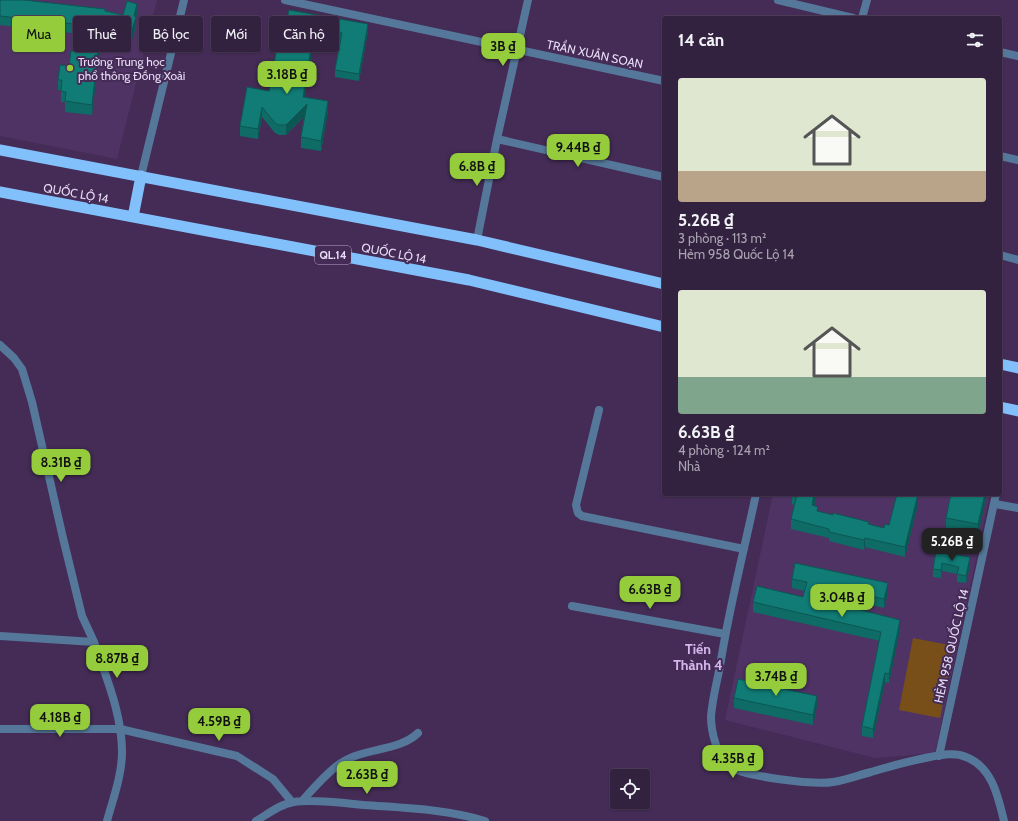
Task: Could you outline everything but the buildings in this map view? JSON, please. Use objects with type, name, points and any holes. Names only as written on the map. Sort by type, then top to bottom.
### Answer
[{"type":"highway","points":[[0,150],[477,240],[662,284]]},
{"type":"highway","points":[[134,217],[141,176]]},
{"type":"highway","name":"QUỐC LỘ 14","points":[[0,192],[469,280],[662,327]]},
{"type":"highway","points":[[1002,364],[1018,368]]},
{"type":"highway","points":[[1002,407],[1018,411]]},
{"type":"street","points":[[141,176],[184,0]]},
{"type":"street","name":"TRẦN XUÂN SOẠN","points":[[285,0],[662,81]]},
{"type":"street","points":[[477,240],[497,138],[528,0]]},
{"type":"street","points":[[778,0],[845,16]]},
{"type":"street","points":[[863,16],[867,0]]},
{"type":"street","points":[[1002,52],[1018,56]]},
{"type":"street","points":[[497,138],[662,177]]},
{"type":"street","points":[[1002,156],[1018,160]]},
{"type":"street","points":[[1002,256],[1018,260]]},
{"type":"street","points":[[0,346],[14,358],[22,368],[32,402],[82,616],[94,642],[111,693],[120,729],[122,752],[119,775],[107,821]]},
{"type":"street","points":[[599,410],[576,505],[578,513],[582,516],[744,549]]},
{"type":"street","points":[[756,496],[725,634],[711,717],[718,752],[729,766],[741,771],[780,780],[807,783],[833,782],[904,762],[939,756],[951,754],[965,756],[980,765],[995,787],[1004,821]]},
{"type":"street","name":"HẺM 958 QUỐC LỘ 14","points":[[939,756],[996,496]]},
{"type":"street","points":[[995,504],[1018,508]]},
{"type":"street","points":[[572,606],[725,634]]},
{"type":"street","points":[[0,636],[94,642]]},
{"type":"street","points":[[0,729],[120,729],[237,756],[273,779],[292,802]]},
{"type":"street","points":[[302,801],[342,762],[373,750],[402,744],[412,739],[418,733]]},
{"type":"street","points":[[256,821],[276,809],[292,802],[302,801],[436,811],[470,816],[484,821]]},
{"type":"shaded area","name":"Trường Trung học phổ thông Đồng Xoài","points":[[0,0],[157,0],[153,16],[139,16],[139,52],[144,52],[117,159],[0,136]]},
{"type":"shaded area","points":[[773,496],[990,496],[935,753],[875,758],[725,720]]},
{"type":"shaded area","points":[[913,638],[954,646],[940,718],[899,710]]},
{"type":"place","name":"Trường Trung học phổ thông Đồng Xoài","points":[[70,68]]},
{"type":"district","name":"Tiến Thành 4","points":[[698,658]]}]
